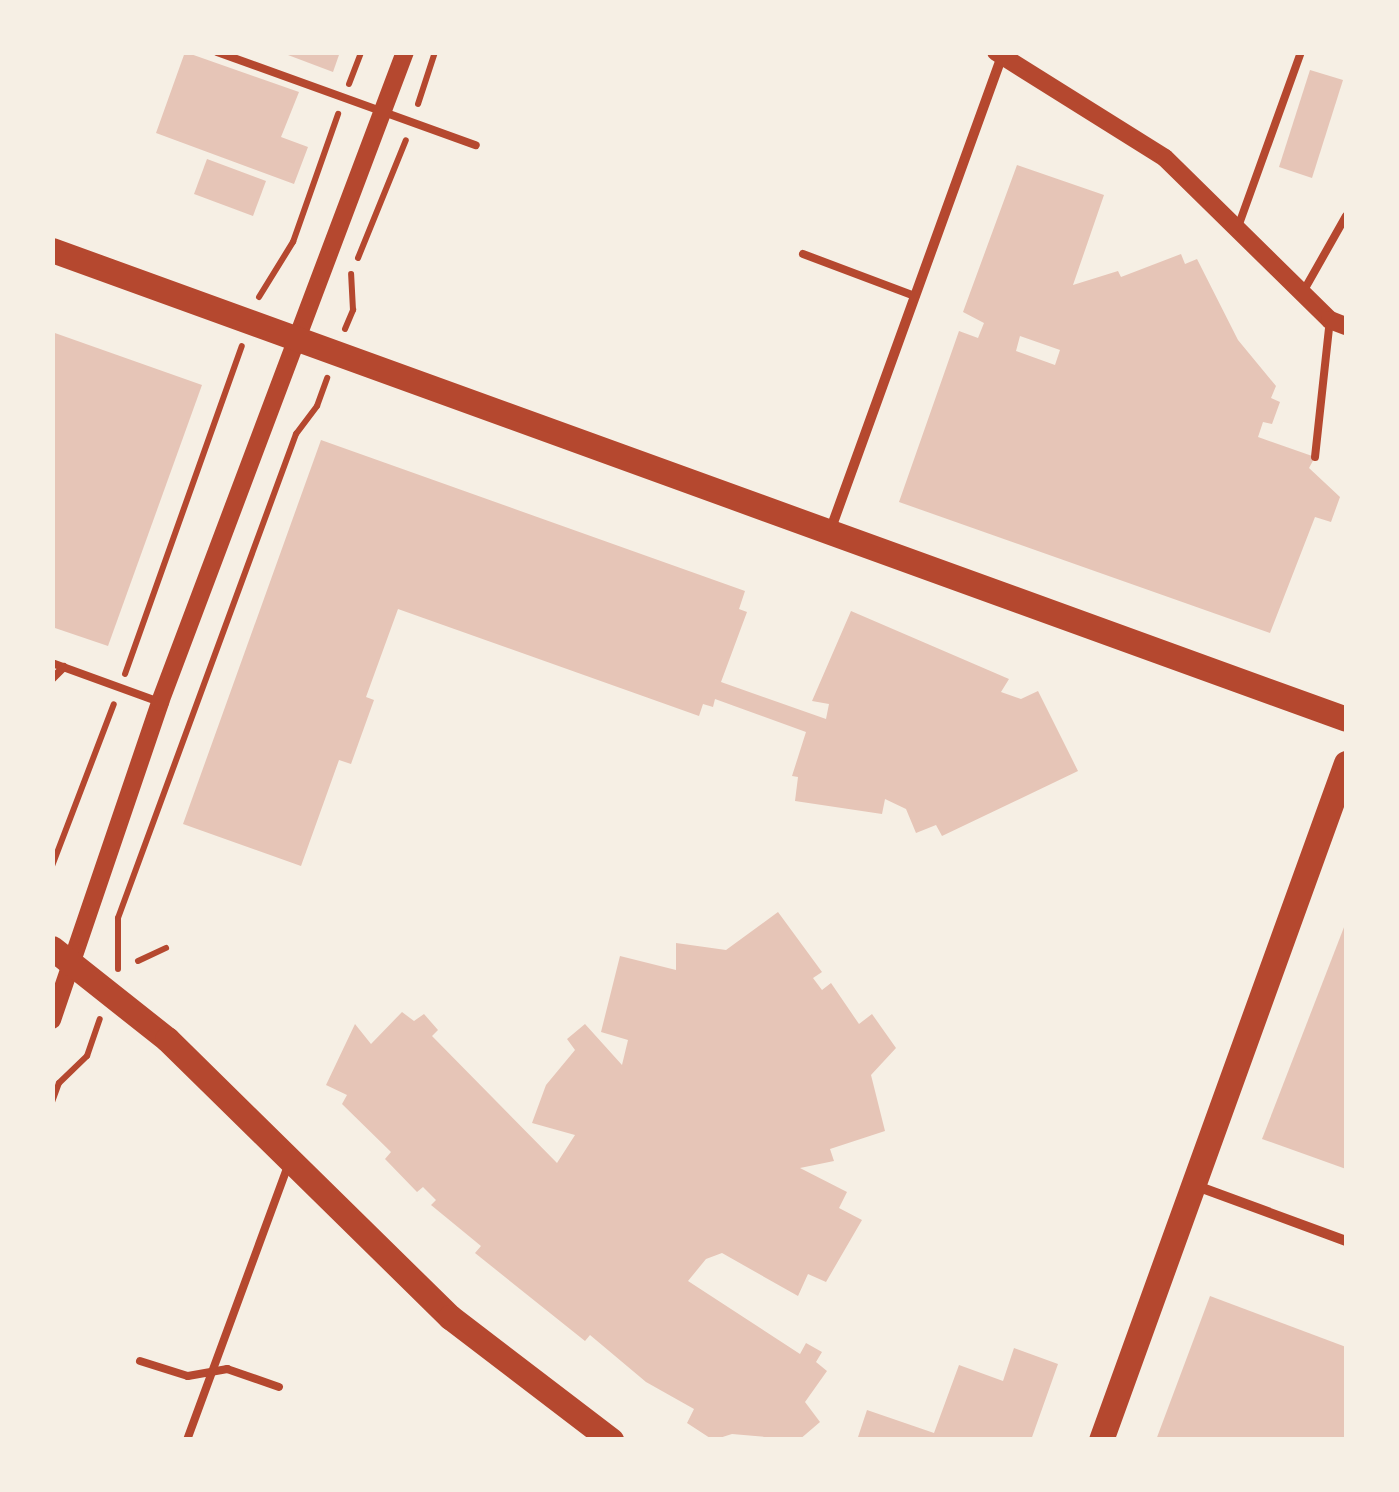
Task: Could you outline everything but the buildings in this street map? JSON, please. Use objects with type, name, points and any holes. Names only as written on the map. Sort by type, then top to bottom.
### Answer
[{"type":"main road","points":[[52,250],[1346,719]]},
{"type":"main road","points":[[1102,1440],[1346,763]]},
{"type":"main road","points":[[52,948],[76,963],[166,1039],[450,1317],[611,1440]]},
{"type":"street","points":[[52,1020],[76,963],[160,702],[301,340],[321,268],[406,52]]},
{"type":"street","points":[[830,532],[1001,53],[1165,158],[1338,323]]},
{"type":"street","points":[[1194,1185],[1346,1241]]},
{"type":"lane","points":[[218,52],[476,145]]},
{"type":"lane","points":[[1238,228],[1300,52]]},
{"type":"lane","points":[[1303,292],[1346,216]]},
{"type":"lane","points":[[803,254],[915,296]]},
{"type":"lane","points":[[1315,457],[1338,323]]},
{"type":"lane","points":[[52,664],[160,702]]},
{"type":"lane","points":[[52,680],[64,667]]},
{"type":"lane","points":[[187,1440],[289,1161]]},
{"type":"lane","points":[[140,1360],[188,1376],[227,1369],[279,1386]]},
{"type":"path","points":[[352,76],[360,52]]},
{"type":"path","points":[[419,102],[435,52]]},
{"type":"path","points":[[268,274],[282,264],[293,242],[340,108]]},
{"type":"path","points":[[353,310],[349,278],[409,132]]},
{"type":"path","points":[[133,652],[228,385]]},
{"type":"path","points":[[123,954],[118,918],[296,434],[317,406]]},
{"type":"path","points":[[52,866],[110,718]]},
{"type":"path","points":[[138,961],[166,948]]},
{"type":"path","points":[[52,1102],[59,1084],[87,1056]]}]
